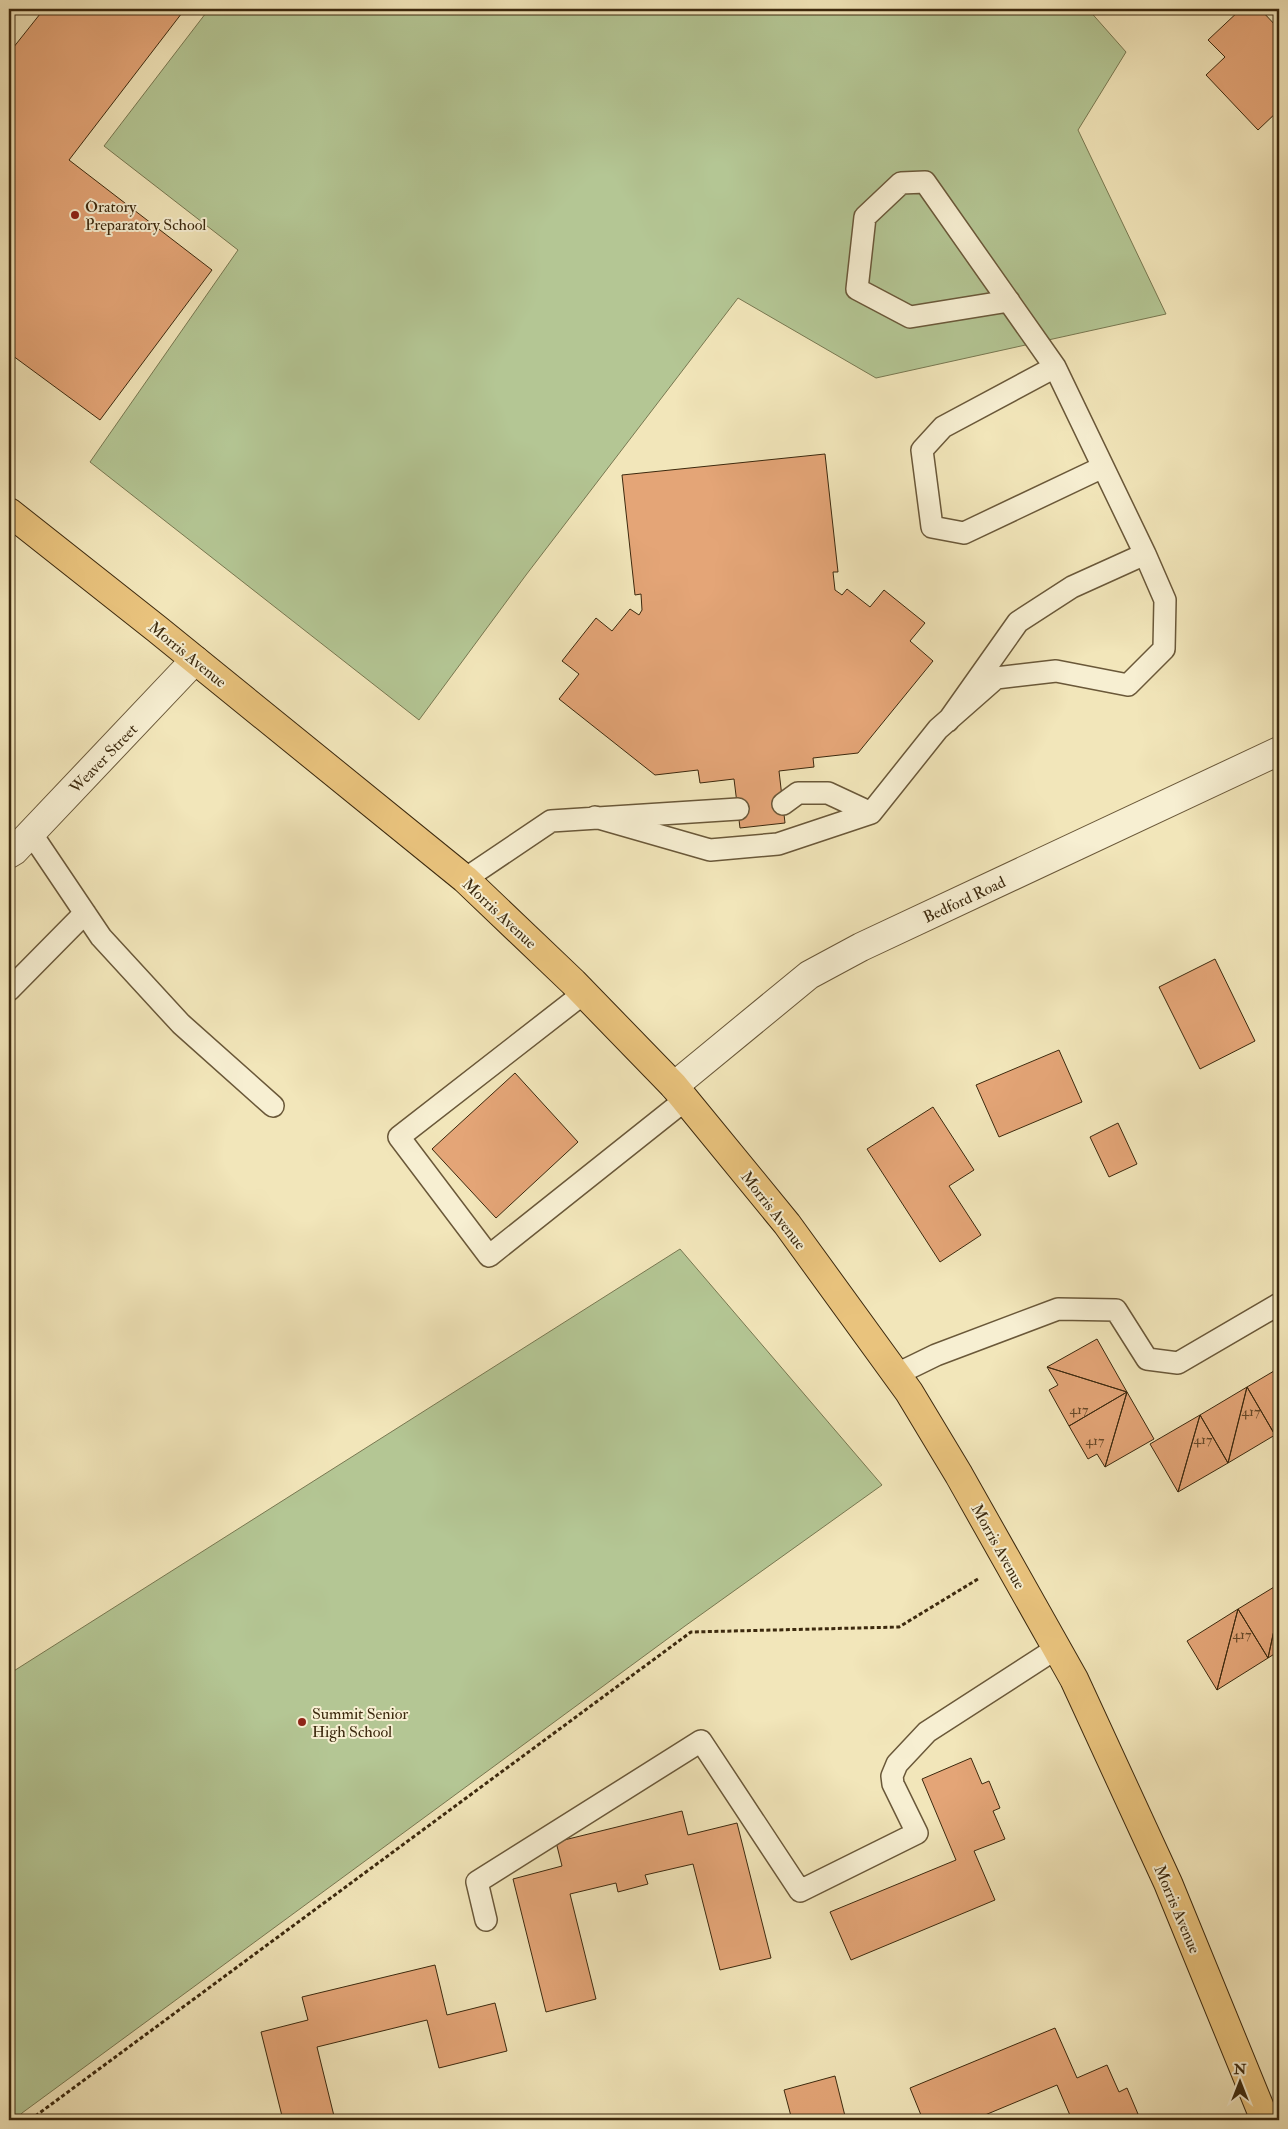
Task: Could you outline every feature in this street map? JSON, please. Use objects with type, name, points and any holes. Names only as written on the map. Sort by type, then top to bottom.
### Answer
[{"type":"main road","name":"Morris Avenue","points":[[9,512],[465,879],[584,994],[680,1093],[787,1224],[897,1374],[959,1475],[1074,1679],[1168,1883],[1258,2118]]},
{"type":"street","name":"Weaver Street","points":[[16,846],[195,660]]},
{"type":"street","name":"Bedford Road","points":[[680,1093],[809,975],[860,947],[1279,751]]},
{"type":"lane","points":[[595,817],[710,850],[778,844],[871,813],[938,729],[996,678],[1056,671],[1128,685],[1164,649],[1166,600],[1055,367],[925,182],[901,183],[865,217],[856,289],[910,317],[1008,301]]},
{"type":"lane","points":[[1055,367],[943,427],[922,450],[932,527],[964,533],[1103,468]]},
{"type":"lane","points":[[948,721],[1018,622],[1072,587],[1145,554]]},
{"type":"lane","points":[[783,804],[798,793],[828,793],[871,813]]},
{"type":"lane","points":[[465,879],[551,821],[738,809]]},
{"type":"lane","points":[[16,846],[85,913],[101,937],[180,1024],[273,1106]]},
{"type":"lane","points":[[9,990],[85,913]]},
{"type":"lane","points":[[584,994],[399,1137],[489,1256],[619,1151],[680,1093]]},
{"type":"lane","points":[[897,1374],[936,1355],[1058,1308],[1116,1310],[1147,1359],[1178,1363],[1279,1304]]},
{"type":"lane","points":[[486,1920],[477,1882],[701,1741],[800,1891],[917,1833],[893,1784],[892,1776],[897,1764],[927,1732],[1057,1648]]},
{"type":"path","points":[[30,2120],[691,1632],[899,1627],[972,1582],[1010,1564]]},
{"type":"green space","points":[[209,9],[1088,9],[1126,52],[1078,130],[1166,314],[876,378],[738,298],[526,575],[419,720],[90,462],[238,250],[104,146]]},
{"type":"green space","name":"Summit Senior High School","points":[[680,1249],[882,1485],[685,1626],[22,2113],[16,2120],[9,2120],[9,1674]]},
{"type":"building","name":"Oratory Preparatory School","points":[[44,9],[185,9],[69,160],[212,270],[100,420],[9,353],[9,53]]},
{"type":"building","points":[[1241,9],[1260,9],[1279,29],[1279,110],[1258,130],[1206,75],[1225,57],[1208,40]]},
{"type":"building","points":[[825,454],[838,572],[833,572],[835,590],[842,595],[847,589],[870,607],[884,590],[925,623],[910,641],[933,661],[858,753],[813,758],[814,767],[779,771],[785,823],[740,828],[734,779],[700,783],[698,770],[655,775],[559,699],[579,674],[562,661],[596,618],[612,631],[630,609],[639,615],[642,610],[641,594],[635,595],[622,475]]},
{"type":"building","points":[[1215,959],[1255,1041],[1200,1069],[1159,987]]},
{"type":"building","points":[[1059,1050],[1082,1102],[999,1137],[976,1085]]},
{"type":"building","points":[[515,1073],[578,1142],[496,1218],[432,1149]]},
{"type":"building","points":[[933,1107],[974,1170],[949,1186],[981,1235],[940,1262],[867,1149]]},
{"type":"building","points":[[1118,1123],[1137,1164],[1109,1177],[1090,1137]]},
{"type":"building","points":[[1097,1339],[1127,1392],[1047,1367]]},
{"type":"building","points":[[1047,1367],[1127,1392],[1069,1426],[1049,1390],[1058,1385]]},
{"type":"building","points":[[1279,1368],[1279,1422],[1275,1435],[1247,1387]]},
{"type":"building","points":[[1247,1387],[1275,1435],[1228,1463]]},
{"type":"building","points":[[1247,1387],[1228,1463],[1200,1415]]},
{"type":"building","points":[[1127,1392],[1154,1439],[1105,1467]]},
{"type":"building","points":[[1127,1392],[1105,1467],[1097,1454],[1088,1459],[1069,1426]]},
{"type":"building","points":[[1200,1415],[1178,1492],[1150,1444]]},
{"type":"building","points":[[1200,1415],[1228,1463],[1178,1492]]},
{"type":"building","points":[[1279,1584],[1279,1607],[1268,1658],[1238,1609]]},
{"type":"building","points":[[1279,1607],[1279,1651],[1268,1658]]},
{"type":"building","points":[[1238,1609],[1268,1658],[1217,1690]]},
{"type":"building","points":[[1238,1609],[1217,1690],[1187,1641]]},
{"type":"building","points":[[971,1758],[982,1784],[989,1781],[1000,1808],[993,1811],[1005,1839],[974,1851],[995,1900],[851,1960],[830,1912],[956,1860],[922,1779]]},
{"type":"building","points":[[682,1811],[688,1835],[737,1823],[771,1958],[720,1970],[693,1864],[645,1875],[648,1884],[618,1892],[616,1883],[570,1894],[596,1999],[546,2012],[513,1879],[562,1866],[556,1842]]},
{"type":"building","points":[[435,1965],[447,2015],[495,2003],[507,2051],[439,2068],[427,2020],[317,2047],[335,2120],[283,2120],[261,2032],[308,2020],[302,1997]]},
{"type":"building","points":[[1055,2028],[1077,2078],[1107,2065],[1119,2092],[1127,2088],[1138,2114],[1130,2117],[1132,2120],[1072,2120],[1057,2085],[973,2120],[923,2120],[910,2088]]},
{"type":"building","points":[[835,2076],[846,2120],[792,2120],[784,2090]]},
{"type":"place","name":"Oratory Preparatory School","points":[[75,215]]},
{"type":"place","name":"Summit Senior High School","points":[[302,1722]]}]
